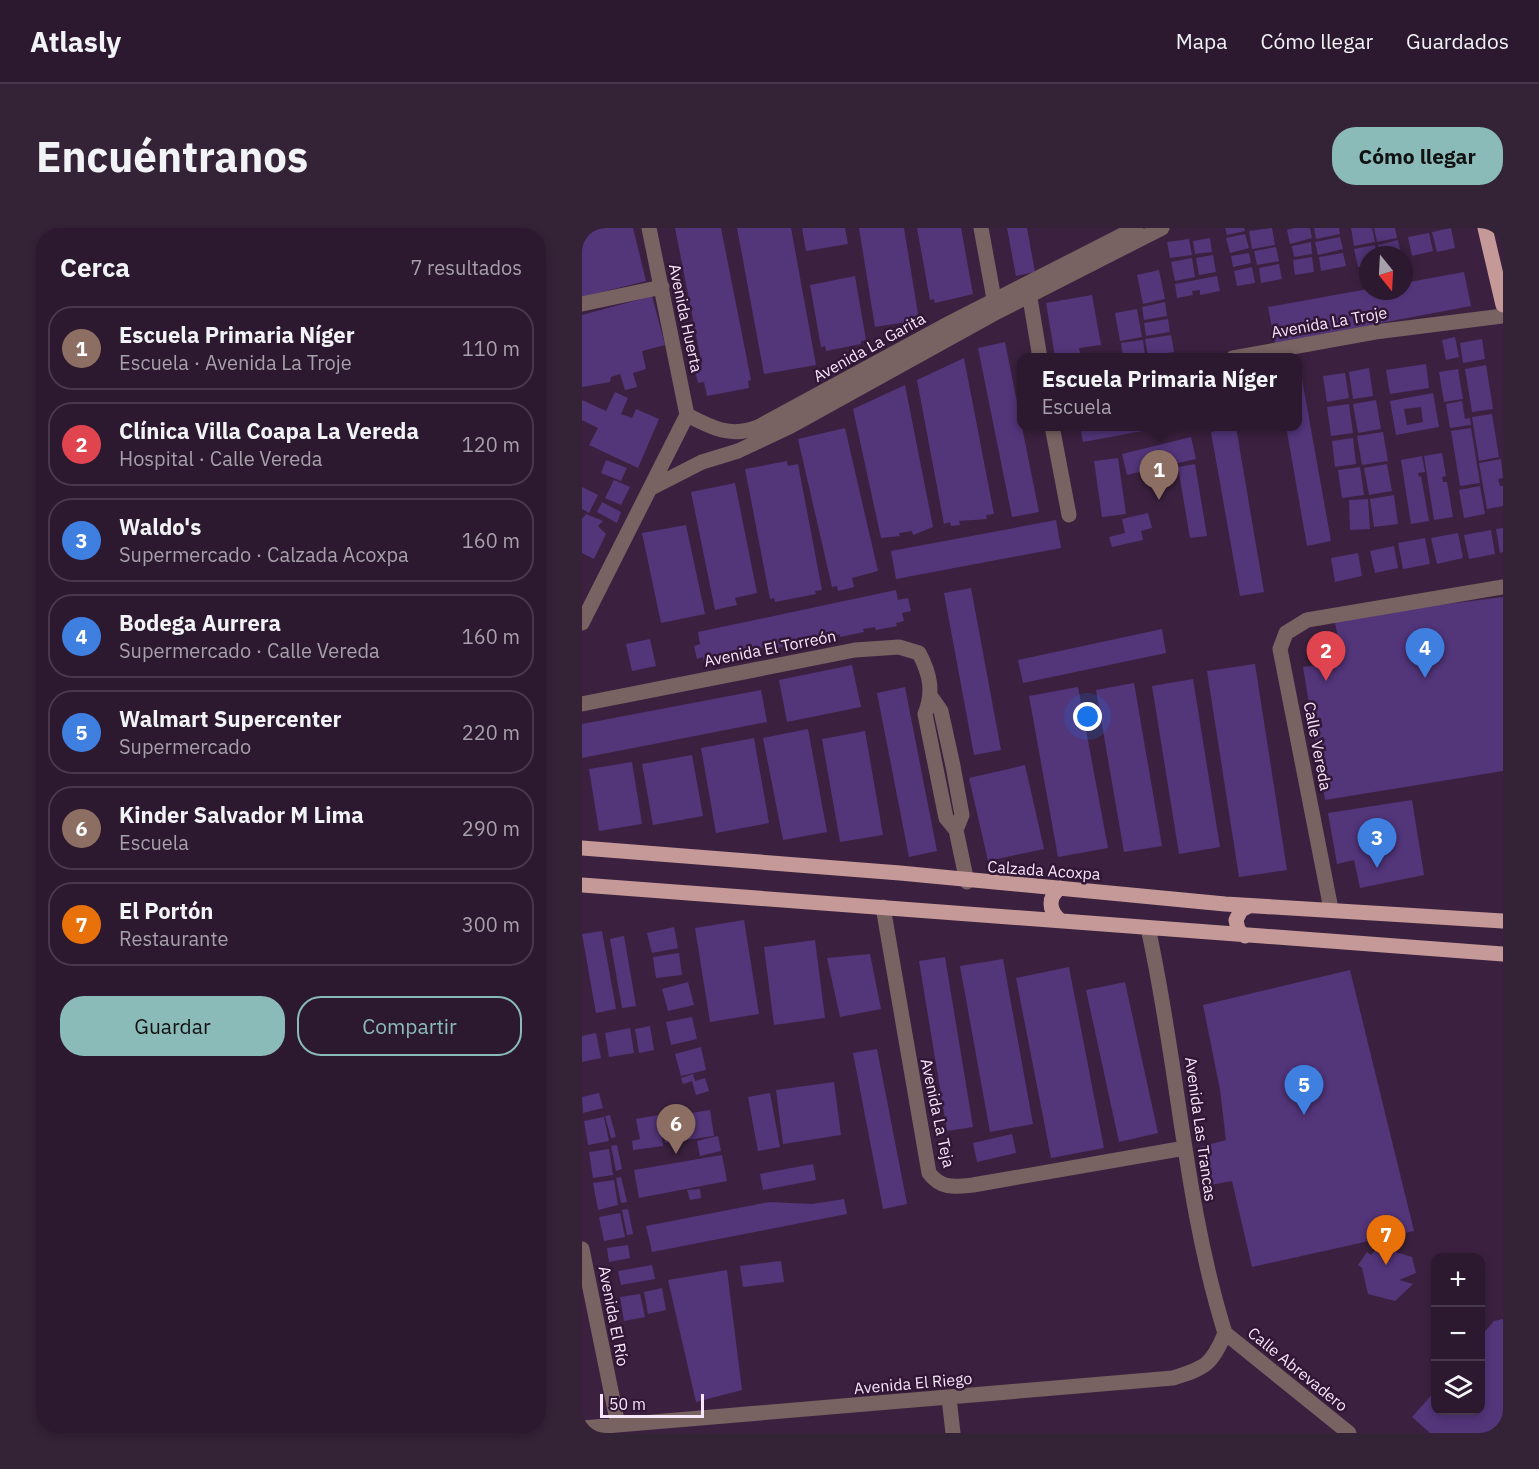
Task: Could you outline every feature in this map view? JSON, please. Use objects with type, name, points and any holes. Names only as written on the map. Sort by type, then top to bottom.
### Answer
[{"type":"main road","points":[[1485,228],[1503,304]]},
{"type":"main road","name":"Calzada Acoxpa","points":[[584,852],[900,873],[967,882],[1060,888],[1249,906],[1331,909],[1503,921]]},
{"type":"main road","points":[[584,882],[1225,935],[1503,954]]},
{"type":"main road","points":[[1039,918],[1049,904],[1043,887]]},
{"type":"main road","points":[[1060,888],[1053,894],[1050,904],[1053,913],[1060,920]]},
{"type":"main road","points":[[1225,904],[1231,920],[1225,935]]},
{"type":"main road","points":[[1245,936],[1238,930],[1236,920],[1241,909],[1249,906]]},
{"type":"street","name":"Avenida Huerta","points":[[649,228],[687,415]]},
{"type":"street","points":[[981,228],[995,307]]},
{"type":"street","name":"Avenida La Garita","points":[[1028,290],[1136,228]]},
{"type":"street","name":"Avenida La Garita","points":[[687,415],[723,432],[749,431],[1028,290],[1162,228]]},
{"type":"street","points":[[582,304],[662,287]]},
{"type":"street","points":[[1028,290],[1039,353]]},
{"type":"street","name":"Avenida La Garita","points":[[653,487],[702,462],[738,451],[791,426],[995,307]]},
{"type":"street","name":"Avenida La Troje","points":[[1256,353],[1375,332],[1503,316]]},
{"type":"street","points":[[582,623],[653,487],[687,415]]},
{"type":"street","points":[[1053,431],[1069,515]]},
{"type":"street","name":"Calle Vereda","points":[[1331,909],[1280,649],[1286,633],[1306,620],[1503,587]]},
{"type":"street","name":"Avenida El Torreón","points":[[582,704],[855,650],[899,647],[919,653],[929,671],[932,698],[925,714],[946,818],[956,830],[967,882]]},
{"type":"street","name":"Avenida La Teja","points":[[883,907],[929,1173],[937,1184],[951,1187],[973,1185],[1185,1148]]},
{"type":"street","name":"Avenida Las Trancas","points":[[1148,928],[1176,1077],[1185,1148],[1210,1286],[1224,1333]]},
{"type":"street","name":"Avenida El Río","points":[[582,1249],[618,1425]]},
{"type":"street","name":"Avenida El Riego","points":[[582,1428],[1173,1378],[1198,1370],[1216,1356],[1224,1333]]},
{"type":"street","name":"Calle Abrevadero","points":[[1224,1333],[1349,1433]]},
{"type":"street","points":[[949,1398],[953,1433]]},
{"type":"building","points":[[582,228],[633,228],[646,281],[582,297]]},
{"type":"building","points":[[675,228],[721,228],[751,380],[748,381],[749,388],[707,396],[704,382],[698,383],[694,366],[702,365]]},
{"type":"building","points":[[737,228],[791,228],[816,365],[764,374]]},
{"type":"building","points":[[802,228],[845,228],[848,244],[806,251]]},
{"type":"building","points":[[859,228],[904,228],[919,320],[875,327]]},
{"type":"building","points":[[917,228],[961,228],[973,294],[935,303],[934,299],[930,300]]},
{"type":"building","points":[[1007,228],[1027,228],[1035,272],[1016,276]]},
{"type":"building","points":[[1225,228],[1244,228],[1245,231],[1227,235]]},
{"type":"building","points":[[1272,228],[1275,245],[1252,249],[1249,231]]},
{"type":"building","points":[[1310,228],[1312,238],[1290,244],[1287,230]]},
{"type":"building","points":[[1314,228],[1339,228],[1340,234],[1316,239]]},
{"type":"building","points":[[1351,228],[1372,228],[1375,242],[1354,246]]},
{"type":"building","points":[[1374,228],[1395,228],[1397,238],[1377,242]]},
{"type":"building","points":[[1451,228],[1455,248],[1437,252],[1432,232]]},
{"type":"building","points":[[1429,233],[1433,251],[1413,256],[1413,246],[1410,246],[1408,237]]},
{"type":"building","points":[[1245,234],[1249,248],[1230,253],[1226,238]]},
{"type":"building","points":[[1340,237],[1343,249],[1318,255],[1315,242]]},
{"type":"building","points":[[1210,238],[1212,252],[1195,254],[1193,241]]},
{"type":"building","points":[[1189,239],[1192,255],[1170,258],[1167,242]]},
{"type":"building","points":[[1398,240],[1399,246],[1378,246]]},
{"type":"building","points":[[1311,242],[1312,254],[1294,257],[1292,246]]},
{"type":"building","points":[[1276,247],[1279,261],[1257,265],[1254,251]]},
{"type":"building","points":[[1359,248],[1359,267],[1358,267],[1354,249]]},
{"type":"building","points":[[1249,253],[1251,263],[1233,267],[1231,256]]},
{"type":"building","points":[[1343,253],[1346,266],[1321,271],[1319,257]]},
{"type":"building","points":[[1213,255],[1216,272],[1199,275],[1196,258]]},
{"type":"building","points":[[1312,257],[1314,272],[1295,275],[1293,260]]},
{"type":"building","points":[[1192,258],[1195,277],[1175,281],[1171,262]]},
{"type":"building","points":[[1279,264],[1282,279],[1261,283],[1259,268]]},
{"type":"building","points":[[1252,267],[1255,283],[1237,286],[1234,271]]},
{"type":"building","points":[[1159,270],[1165,299],[1143,304],[1137,275]]},
{"type":"building","points":[[1464,272],[1471,306],[1275,343],[1268,307],[1359,291],[1359,300],[1413,300],[1413,281]]},
{"type":"building","points":[[855,276],[866,340],[861,341],[861,344],[826,351],[825,346],[821,347],[810,285]]},
{"type":"building","points":[[1217,276],[1220,291],[1200,295],[1200,290],[1192,291],[1193,295],[1177,298],[1175,284]]},
{"type":"building","points":[[1092,295],[1101,345],[1079,348],[1080,353],[1054,353],[1046,303]]},
{"type":"building","points":[[652,296],[665,345],[642,351],[646,369],[633,373],[637,387],[625,390],[620,374],[611,377],[610,382],[582,387],[582,315]]},
{"type":"building","points":[[1165,302],[1167,316],[1144,320],[1142,307]]},
{"type":"building","points":[[1137,309],[1142,337],[1120,341],[1115,313]]},
{"type":"building","points":[[1168,319],[1170,332],[1146,336],[1144,323]]},
{"type":"building","points":[[1171,335],[1174,352],[1147,353],[1145,339]]},
{"type":"building","points":[[1455,337],[1459,357],[1446,360],[1442,340]]},
{"type":"building","points":[[1482,339],[1485,359],[1463,363],[1460,343]]},
{"type":"building","points":[[1143,340],[1145,353],[1122,353],[1121,343]]},
{"type":"building","points":[[1005,342],[1017,402],[1017,431],[1023,431],[1039,512],[1012,517],[978,348]]},
{"type":"building","points":[[964,358],[994,514],[986,515],[987,519],[959,521],[960,525],[951,526],[950,522],[944,524],[917,380]]},
{"type":"building","points":[[1426,364],[1429,388],[1390,394],[1386,370]]},
{"type":"building","points":[[1486,365],[1493,409],[1472,412],[1465,369]]},
{"type":"building","points":[[1369,368],[1373,396],[1353,399],[1349,372]]},
{"type":"building","points":[[1458,369],[1463,399],[1444,402],[1439,372]]},
{"type":"building","points":[[1345,373],[1349,398],[1327,402],[1323,376]]},
{"type":"building","points":[[1302,379],[1331,541],[1307,546],[1287,431],[1302,431]]},
{"type":"building","points":[[905,385],[933,527],[913,535],[912,531],[899,533],[900,536],[881,538],[853,409]]},
{"type":"building","points":[[615,392],[628,398],[621,414],[632,418],[636,409],[659,419],[638,468],[589,445],[598,428],[582,420],[582,400],[606,411]]},
{"type":"building","points":[[1433,393],[1439,427],[1396,435],[1390,401]],"holes":[[[1421,407],[1423,422],[1407,425],[1404,409]]]},
{"type":"building","points":[[1376,400],[1381,429],[1358,433],[1353,404]]},
{"type":"building","points":[[1462,401],[1465,419],[1470,418],[1471,425],[1450,428],[1446,404]]},
{"type":"building","points":[[1349,404],[1353,433],[1331,436],[1327,407]]},
{"type":"building","points":[[1492,414],[1499,457],[1479,461],[1472,417]]},
{"type":"building","points":[[845,428],[878,571],[852,578],[854,587],[838,591],[837,586],[832,587],[798,439]]},
{"type":"building","points":[[1471,428],[1480,483],[1460,486],[1451,431]]},
{"type":"building","points":[[1081,431],[1143,431],[1083,442]]},
{"type":"building","points":[[1237,431],[1264,592],[1240,596],[1211,432]]},
{"type":"building","points":[[1383,432],[1388,461],[1362,465],[1357,436]]},
{"type":"building","points":[[1191,437],[1196,459],[1127,475],[1122,454]]},
{"type":"building","points":[[1353,438],[1356,464],[1335,467],[1332,441]]},
{"type":"building","points":[[1442,453],[1446,476],[1442,477],[1443,482],[1447,482],[1453,517],[1434,520],[1424,456]]},
{"type":"building","points":[[1422,456],[1425,472],[1418,473],[1419,477],[1421,476],[1429,521],[1411,524],[1401,460]]},
{"type":"building","points":[[1118,458],[1126,514],[1102,517],[1094,461]]},
{"type":"building","points":[[1501,459],[1503,478],[1498,479],[1500,486],[1503,486],[1503,506],[1487,509],[1479,463]]},
{"type":"building","points":[[606,460],[627,468],[621,481],[601,473]]},
{"type":"building","points":[[787,461],[788,466],[798,464],[822,590],[815,591],[816,594],[775,602],[774,598],[770,599],[745,469]]},
{"type":"building","points":[[1195,464],[1207,536],[1190,538],[1178,467]]},
{"type":"building","points":[[1387,464],[1392,491],[1369,495],[1364,468]]},
{"type":"building","points":[[1360,467],[1364,495],[1342,498],[1338,470]]},
{"type":"building","points":[[614,480],[630,487],[621,505],[605,498]]},
{"type":"building","points":[[735,483],[757,593],[735,598],[737,605],[715,610],[691,492]]},
{"type":"building","points":[[1480,486],[1485,514],[1464,518],[1459,490]]},
{"type":"building","points":[[582,487],[598,495],[589,513],[582,509]]},
{"type":"building","points":[[1394,495],[1398,524],[1374,527],[1370,499]]},
{"type":"building","points":[[1368,499],[1370,529],[1350,530],[1349,500]]},
{"type":"building","points":[[602,502],[621,512],[617,523],[597,512]]},
{"type":"building","points":[[1148,513],[1152,528],[1141,531],[1143,540],[1112,547],[1109,537],[1125,533],[1122,519]]},
{"type":"building","points":[[586,514],[603,521],[598,526],[606,534],[594,559],[582,553],[582,519]]},
{"type":"building","points":[[1056,520],[1061,548],[896,579],[891,551]]},
{"type":"building","points":[[686,525],[705,614],[661,623],[642,533]]},
{"type":"building","points":[[1503,528],[1503,552],[1500,553],[1496,529]]},
{"type":"building","points":[[1491,530],[1495,554],[1469,559],[1464,535]]},
{"type":"building","points":[[1458,533],[1463,558],[1437,564],[1431,538]]},
{"type":"building","points":[[1425,538],[1430,564],[1403,569],[1398,543]]},
{"type":"building","points":[[1394,546],[1398,568],[1375,573],[1370,551]]},
{"type":"building","points":[[1358,553],[1362,576],[1335,582],[1331,558]]},
{"type":"building","points":[[971,588],[1001,750],[974,755],[944,593]]},
{"type":"building","points":[[896,590],[898,600],[908,598],[911,611],[902,613],[904,621],[896,623],[897,626],[876,630],[875,627],[863,629],[864,632],[840,637],[840,634],[806,643],[806,640],[772,650],[771,646],[759,649],[760,653],[737,658],[736,654],[704,662],[703,657],[697,659],[694,646],[700,644],[698,632]]},
{"type":"building","points":[[1503,597],[1503,771],[1325,800],[1303,667],[1343,662],[1334,618]]},
{"type":"building","points":[[1162,629],[1166,653],[1023,683],[1018,660]]},
{"type":"building","points":[[650,639],[656,666],[632,671],[626,644]]},
{"type":"building","points":[[1255,664],[1287,870],[1239,877],[1207,671]]},
{"type":"building","points":[[852,665],[861,707],[787,722],[779,680]]},
{"type":"building","points":[[1193,679],[1220,847],[1179,854],[1152,686]]},
{"type":"building","points":[[1134,683],[1162,846],[1124,852],[1096,690]]},
{"type":"building","points":[[905,687],[937,851],[909,857],[877,693]]},
{"type":"building","points":[[1078,687],[1108,848],[1058,857],[1029,696]]},
{"type":"building","points":[[761,690],[767,722],[582,758],[582,724]]},
{"type":"building","points":[[808,729],[827,832],[783,840],[763,738]]},
{"type":"building","points":[[865,731],[883,835],[840,842],[822,739]]},
{"type":"building","points":[[754,738],[769,823],[716,833],[701,748]]},
{"type":"building","points":[[692,755],[703,816],[653,825],[642,764]]},
{"type":"building","points":[[632,762],[642,824],[599,831],[589,769]]},
{"type":"building","points":[[1025,765],[1044,849],[988,861],[969,778]]},
{"type":"building","points":[[1412,800],[1424,875],[1360,888],[1354,860],[1337,864],[1328,813]]},
{"type":"building","points":[[744,920],[759,1014],[710,1022],[695,928]]},
{"type":"building","points":[[674,927],[678,948],[652,953],[647,933]]},
{"type":"building","points":[[602,931],[616,1009],[596,1013],[582,934]]},
{"type":"building","points":[[624,936],[636,1006],[622,1008],[610,939]]},
{"type":"building","points":[[815,940],[825,1018],[774,1025],[764,947]]},
{"type":"building","points":[[679,953],[682,975],[656,978],[653,957]]},
{"type":"building","points":[[870,954],[881,1009],[840,1017],[827,958]]},
{"type":"building","points":[[945,957],[973,1127],[947,1131],[919,961]]},
{"type":"building","points":[[1003,959],[1033,1124],[990,1132],[960,966]]},
{"type":"building","points":[[1069,967],[1104,1148],[1051,1158],[1016,978]]},
{"type":"building","points":[[1350,970],[1414,1231],[1252,1267],[1232,1181],[1205,1186],[1200,1147],[1226,1140],[1220,1090],[1203,1005]]},
{"type":"building","points":[[688,982],[694,1005],[668,1011],[662,989]]},
{"type":"building","points":[[1125,982],[1158,1133],[1119,1142],[1086,990]]},
{"type":"building","points":[[692,1017],[697,1039],[671,1045],[666,1022]]},
{"type":"building","points":[[650,1026],[654,1050],[639,1053],[635,1029]]},
{"type":"building","points":[[630,1028],[634,1053],[609,1057],[605,1033]]},
{"type":"building","points":[[596,1033],[601,1058],[582,1062],[582,1036]]},
{"type":"building","points":[[701,1047],[706,1070],[681,1076],[675,1054]]},
{"type":"building","points":[[877,1049],[907,1204],[883,1209],[853,1053]]},
{"type":"building","points":[[693,1074],[695,1081],[705,1078],[709,1091],[696,1095],[692,1081],[683,1084],[681,1078]]},
{"type":"building","points":[[834,1082],[841,1135],[783,1144],[776,1090]]},
{"type":"building","points":[[599,1093],[603,1108],[583,1113],[582,1097]]},
{"type":"building","points":[[770,1093],[780,1147],[758,1151],[748,1097]]},
{"type":"building","points":[[710,1110],[714,1136],[665,1143],[661,1118]]},
{"type":"building","points":[[610,1115],[616,1137],[611,1138],[605,1116]]},
{"type":"building","points":[[658,1115],[663,1146],[633,1150],[632,1141],[640,1139],[636,1119]]},
{"type":"building","points":[[604,1117],[609,1141],[588,1145],[584,1121]]},
{"type":"building","points":[[1012,1134],[1016,1153],[977,1162],[973,1143]]},
{"type":"building","points":[[718,1136],[721,1151],[700,1156],[697,1141]]},
{"type":"building","points":[[617,1145],[622,1169],[616,1171],[611,1146]]},
{"type":"building","points":[[609,1149],[613,1175],[593,1178],[589,1152]]},
{"type":"building","points":[[722,1155],[727,1181],[639,1198],[634,1170]]},
{"type":"building","points":[[813,1164],[816,1180],[763,1190],[760,1174]]},
{"type":"building","points":[[621,1177],[627,1202],[621,1203],[616,1178]]},
{"type":"building","points":[[614,1180],[618,1205],[598,1210],[593,1183]]},
{"type":"building","points":[[700,1189],[701,1198],[690,1200],[687,1190]]},
{"type":"building","points":[[844,1199],[847,1214],[652,1252],[646,1226],[769,1202],[812,1204]]},
{"type":"building","points":[[628,1209],[633,1234],[627,1235],[622,1210]]},
{"type":"building","points":[[620,1213],[625,1237],[604,1241],[599,1217]]},
{"type":"building","points":[[628,1245],[630,1258],[609,1262],[607,1248]]},
{"type":"building","points":[[1379,1247],[1412,1257],[1416,1273],[1399,1280],[1413,1284],[1395,1301],[1368,1294],[1362,1268],[1358,1265],[1367,1252],[1371,1255]]},
{"type":"building","points":[[781,1261],[784,1282],[743,1287],[740,1266]]},
{"type":"building","points":[[652,1265],[655,1279],[621,1285],[618,1271]]},
{"type":"building","points":[[727,1270],[742,1390],[696,1402],[668,1280]]},
{"type":"building","points":[[662,1288],[666,1310],[648,1314],[644,1292]]},
{"type":"building","points":[[640,1294],[645,1317],[624,1321],[620,1297]]},
{"type":"building","points":[[1503,1319],[1503,1433],[1430,1433],[1412,1417],[1431,1396],[1431,1415],[1485,1415],[1485,1331],[1494,1321]]},
{"type":"place","name":"Escuela Primaria Níger","points":[[1159,500]]},
{"type":"place","name":"Bodega Aurrera","points":[[1425,678]]},
{"type":"place","name":"Clínica Villa Coapa La Vereda","points":[[1326,681]]},
{"type":"place","name":"Waldo's","points":[[1377,868]]},
{"type":"place","name":"Walmart Supercenter","points":[[1304,1115]]},
{"type":"place","name":"Kinder Salvador M Lima","points":[[676,1154]]},
{"type":"place","name":"El Portón","points":[[1386,1265]]}]
